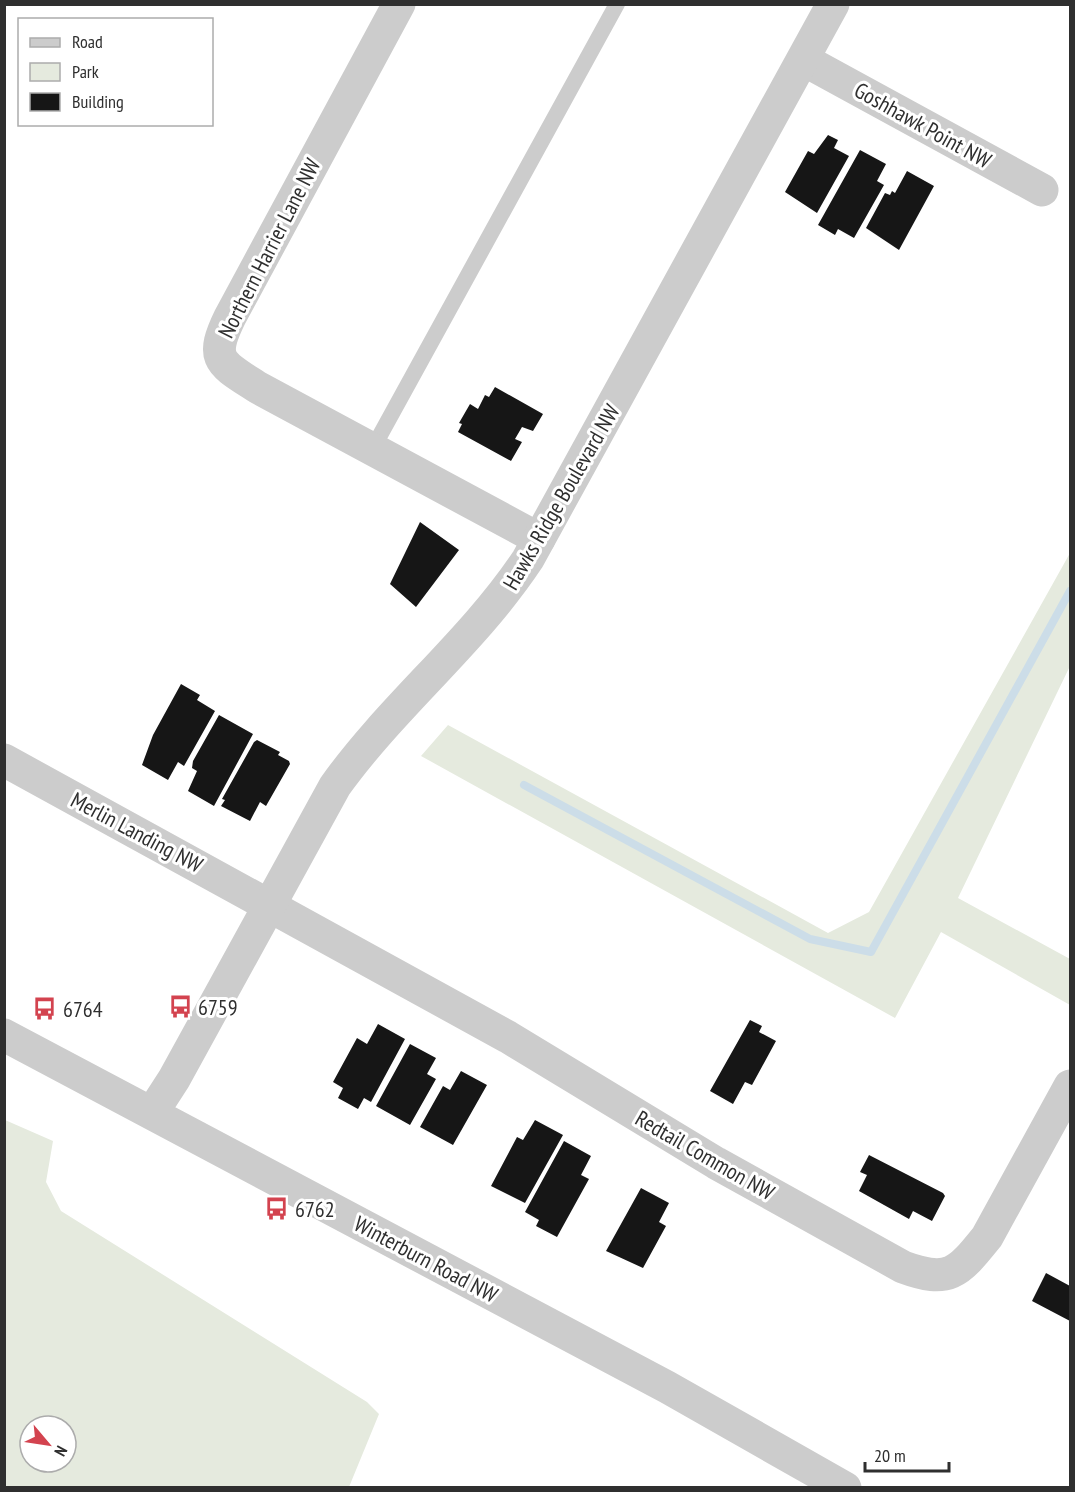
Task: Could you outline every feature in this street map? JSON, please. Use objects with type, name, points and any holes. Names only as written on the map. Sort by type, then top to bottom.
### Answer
[{"type":"street","name":"Northern Harrier Lane NW","points":[[399,4],[219,340],[219,356],[229,370],[256,387],[539,539]]},
{"type":"street","name":"Hawks Ridge Boulevard NW","points":[[152,1113],[174,1079],[336,786],[359,753],[506,593],[539,539],[833,4]]},
{"type":"street","name":"Goshhawk Point NW","points":[[804,60],[1042,190]]},
{"type":"street","name":"Merlin Landing NW","points":[[4,760],[270,904]]},
{"type":"street","name":"Redtail Common NW","points":[[270,904],[507,1037],[716,1163],[903,1268],[926,1276],[952,1274],[972,1256],[987,1237],[1071,1086]]},
{"type":"street","name":"Winterburn Road NW","points":[[4,1035],[667,1387],[845,1488]]},
{"type":"lane","points":[[373,448],[617,4]]},
{"type":"green space","points":[[1070,553],[1070,666],[958,898],[1070,959],[1070,1005],[941,932],[895,1018],[421,756],[448,725],[828,933],[869,912]]},
{"type":"green space","points":[[5,1120],[53,1141],[46,1182],[61,1211],[367,1402],[379,1414],[349,1487],[5,1487]]},
{"type":"building","points":[[828,135],[838,140],[834,148],[849,156],[817,213],[785,192],[808,151],[814,154]]},
{"type":"building","points":[[860,150],[886,164],[877,181],[884,185],[854,238],[838,229],[835,235],[818,225]]},
{"type":"building","points":[[907,171],[934,186],[899,250],[866,228],[885,193],[890,195],[892,191],[895,193]]},
{"type":"building","points":[[495,387],[543,414],[533,431],[522,427],[515,439],[522,442],[511,461],[458,432],[462,424],[459,423],[470,404],[478,409],[485,395],[489,397]]},
{"type":"building","points":[[420,522],[459,550],[416,607],[390,584]]},
{"type":"building","points":[[181,684],[200,695],[197,700],[215,711],[184,766],[178,762],[168,780],[142,765],[153,735]]},
{"type":"building","points":[[219,715],[253,734],[214,806],[188,791],[197,771],[192,768],[193,761]]},
{"type":"building","points":[[257,740],[280,752],[278,755],[290,764],[266,806],[260,802],[250,821],[221,806],[225,800],[222,799]]},
{"type":"building","points":[[750,1020],[762,1026],[759,1032],[776,1041],[752,1085],[745,1082],[733,1104],[710,1091]]},
{"type":"building","points":[[378,1024],[405,1039],[371,1102],[364,1098],[358,1109],[338,1098],[343,1088],[333,1082],[357,1038],[367,1044]]},
{"type":"building","points":[[410,1044],[436,1058],[427,1074],[436,1079],[410,1125],[376,1106]]},
{"type":"building","points":[[461,1071],[487,1085],[453,1145],[420,1127],[443,1086],[450,1090]]},
{"type":"building","points":[[535,1120],[563,1135],[525,1203],[491,1186],[517,1137],[523,1140]]},
{"type":"building","points":[[564,1141],[591,1156],[581,1175],[589,1179],[557,1237],[536,1226],[539,1220],[525,1212]]},
{"type":"building","points":[[869,1155],[943,1193],[945,1196],[932,1221],[913,1211],[909,1219],[859,1191],[867,1175],[860,1172]]},
{"type":"building","points":[[641,1188],[669,1203],[659,1222],[666,1226],[643,1268],[606,1251]]},
{"type":"building","points":[[1046,1273],[1070,1286],[1070,1321],[1032,1301]]},
{"type":"waterway","points":[[524,785],[810,939],[871,952],[1070,591]]},
{"type":"place","name":"6759","points":[[180,1007]]},
{"type":"place","name":"6764","points":[[45,1009]]},
{"type":"place","name":"6762","points":[[277,1209]]}]
